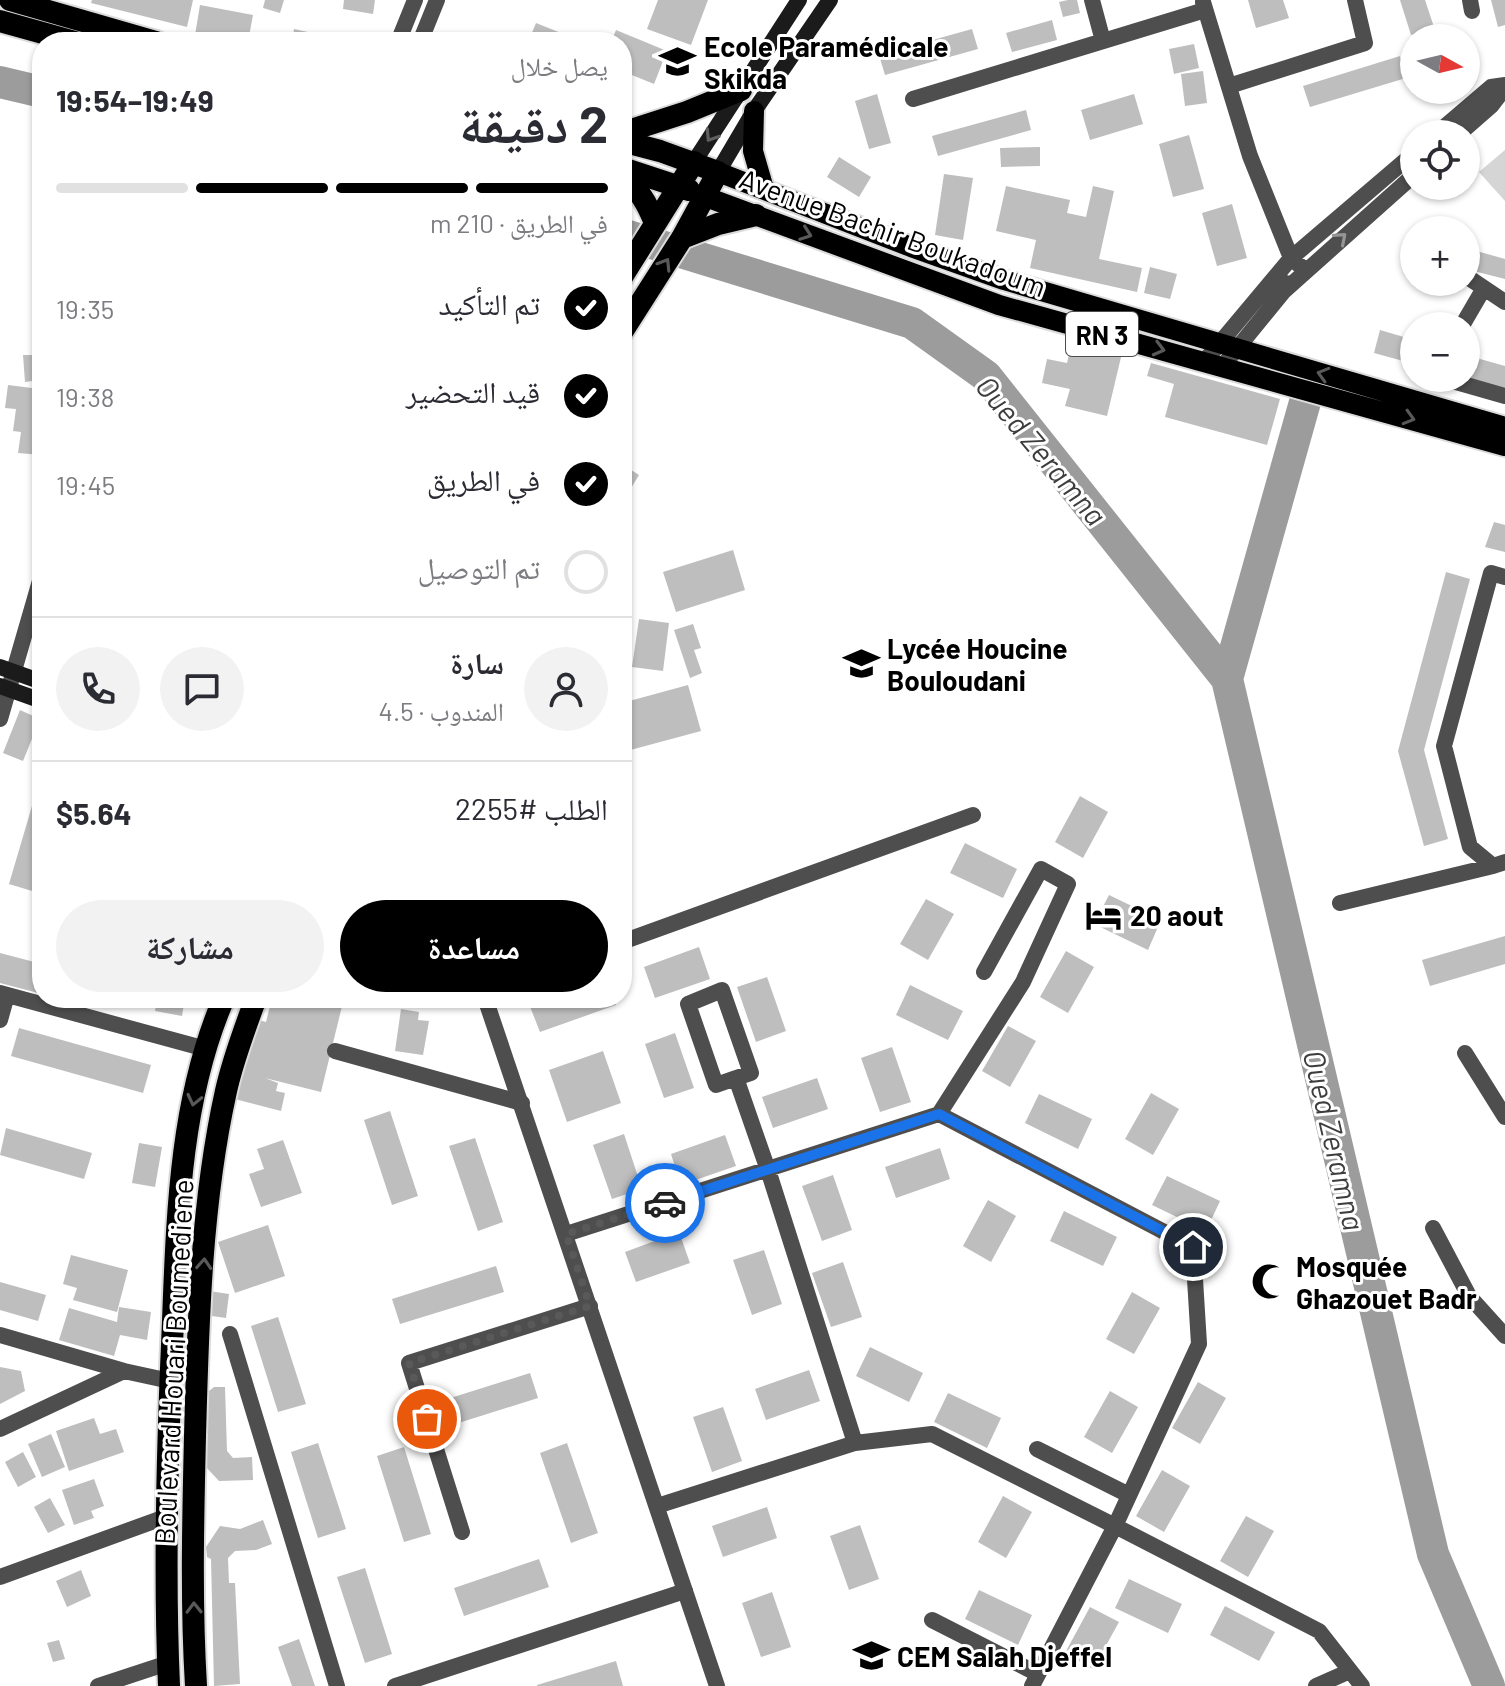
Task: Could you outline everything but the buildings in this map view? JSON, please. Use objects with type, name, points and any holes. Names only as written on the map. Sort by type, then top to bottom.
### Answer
[{"type":"highway","points":[[10,0],[121,32]]},
{"type":"highway","points":[[0,21],[39,32]]},
{"type":"highway","points":[[632,130],[741,90]]},
{"type":"highway","name":"RN 3","points":[[632,144],[694,162]]},
{"type":"highway","points":[[632,260],[694,162]]},
{"type":"highway","name":"Avenue Bachir Boukadoum","points":[[694,162],[718,172]]},
{"type":"highway","name":"RN 3","points":[[632,171],[678,186]]},
{"type":"highway","points":[[632,316],[682,238],[718,172]]},
{"type":"highway","points":[[632,184],[648,203],[655,223]]},
{"type":"highway","name":"Avenue Bachir Boukadoum","points":[[678,186],[706,197]]},
{"type":"highway","points":[[682,238],[718,224],[756,215]]},
{"type":"highway","name":"Boulevard Houari Boumediene","points":[[169,1686],[170,1381],[180,1194],[188,1124],[206,1049],[220,1008]]},
{"type":"highway","name":"Boulevard Houari Boumediene","points":[[196,1686],[193,1527],[197,1369],[205,1236],[214,1155],[227,1089],[253,1008]]},
{"type":"main road","points":[[694,162],[799,0]]},
{"type":"main road","points":[[718,172],[754,111],[830,0]]},
{"type":"main road","points":[[754,111],[753,151],[764,189]]},
{"type":"main road","name":"Avenue Bachir Boukadoum","points":[[718,172],[1004,280],[1505,427]]},
{"type":"main road","name":"Avenue Bachir Boukadoum","points":[[706,197],[999,305],[1505,446]]},
{"type":"main road","points":[[7,670],[32,679]]},
{"type":"main road","points":[[4,688],[32,698]]},
{"type":"street","points":[[402,32],[415,0]]},
{"type":"street","points":[[425,32],[437,0]]},
{"type":"street","points":[[1092,0],[1103,41]]},
{"type":"street","points":[[1229,86],[1365,43],[1355,0]]},
{"type":"street","points":[[913,99],[1103,41],[1204,5],[1250,156],[1291,258],[1306,271]]},
{"type":"street","points":[[1452,120],[1491,87],[1505,86]]},
{"type":"street","points":[[1475,120],[1491,106],[1505,86]]},
{"type":"street","points":[[1213,364],[1291,258],[1400,165]]},
{"type":"street","points":[[1191,336],[1247,321],[1400,187]]},
{"type":"street","points":[[1284,291],[1291,258]]},
{"type":"street","points":[[1480,285],[1505,302]]},
{"type":"street","points":[[1470,312],[1484,288]]},
{"type":"street","points":[[1247,321],[1251,342],[1258,355]]},
{"type":"street","points":[[1480,389],[1505,396]]},
{"type":"street","points":[[1499,864],[1470,847],[1444,746],[1491,573],[1505,577]]},
{"type":"street","points":[[0,719],[7,670],[32,601]]},
{"type":"street","points":[[632,938],[973,815]]},
{"type":"street","points":[[1340,903],[1499,864]]},
{"type":"street","points":[[566,1234],[939,1114],[1023,982],[1068,884],[1041,869],[984,972]]},
{"type":"street","points":[[722,990],[751,1073],[736,1078],[716,1085],[688,1004],[722,990]]},
{"type":"street","points":[[0,1020],[4,994],[32,1002]]},
{"type":"street","points":[[55,1008],[206,1049]]},
{"type":"street","points":[[489,1008],[717,1686]]},
{"type":"street","points":[[335,1051],[522,1103]]},
{"type":"street","points":[[1465,1053],[1505,1117]]},
{"type":"street","points":[[736,1078],[855,1443]]},
{"type":"street","points":[[932,1620],[1035,1680],[1115,1526],[1199,1344],[1193,1247],[939,1114]]},
{"type":"street","points":[[1433,1228],[1469,1296],[1505,1336]]},
{"type":"street","points":[[462,1532],[409,1363],[590,1306]]},
{"type":"street","points":[[230,1334],[337,1686]]},
{"type":"street","points":[[0,1335],[170,1381]]},
{"type":"street","points":[[0,1429],[124,1371]]},
{"type":"street","points":[[657,1506],[855,1443],[932,1434],[1319,1631],[1362,1686]]},
{"type":"street","points":[[1037,1449],[1129,1495]]},
{"type":"street","points":[[0,1577],[168,1516]]},
{"type":"street","points":[[395,1686],[685,1591]]},
{"type":"street","points":[[98,1686],[168,1663]]},
{"type":"street","points":[[1316,1686],[1350,1671]]},
{"type":"shaded area","points":[[1505,150],[1505,201],[1480,173]]},
{"type":"waterway","name":"Oued Zeramna","points":[[0,82],[32,90]]},
{"type":"waterway","name":"Oued Zeramna","points":[[632,237],[912,323],[986,376],[1227,679]]},
{"type":"waterway","name":"Oued Zeramna","points":[[1305,402],[1227,679],[1433,1554],[1489,1686]]},
{"type":"way so far","points":[[427,1419],[409,1363],[590,1306],[566,1234],[665,1203]]},
{"type":"place","name":"Ecole Paramédicale Skikda","points":[[678,62]]},
{"type":"place","name":"Lycée Houcine Bouloudani","points":[[861,664]]},
{"type":"place","name":"20 aout","points":[[1104,915]]},
{"type":"place","name":"Mosquée Ghazouet Badr","points":[[1270,1282]]},
{"type":"place","name":"CEM Salah Djeffel","points":[[871,1656]]},
{"type":"route","points":[[665,1203],[939,1114],[1193,1247]]}]
